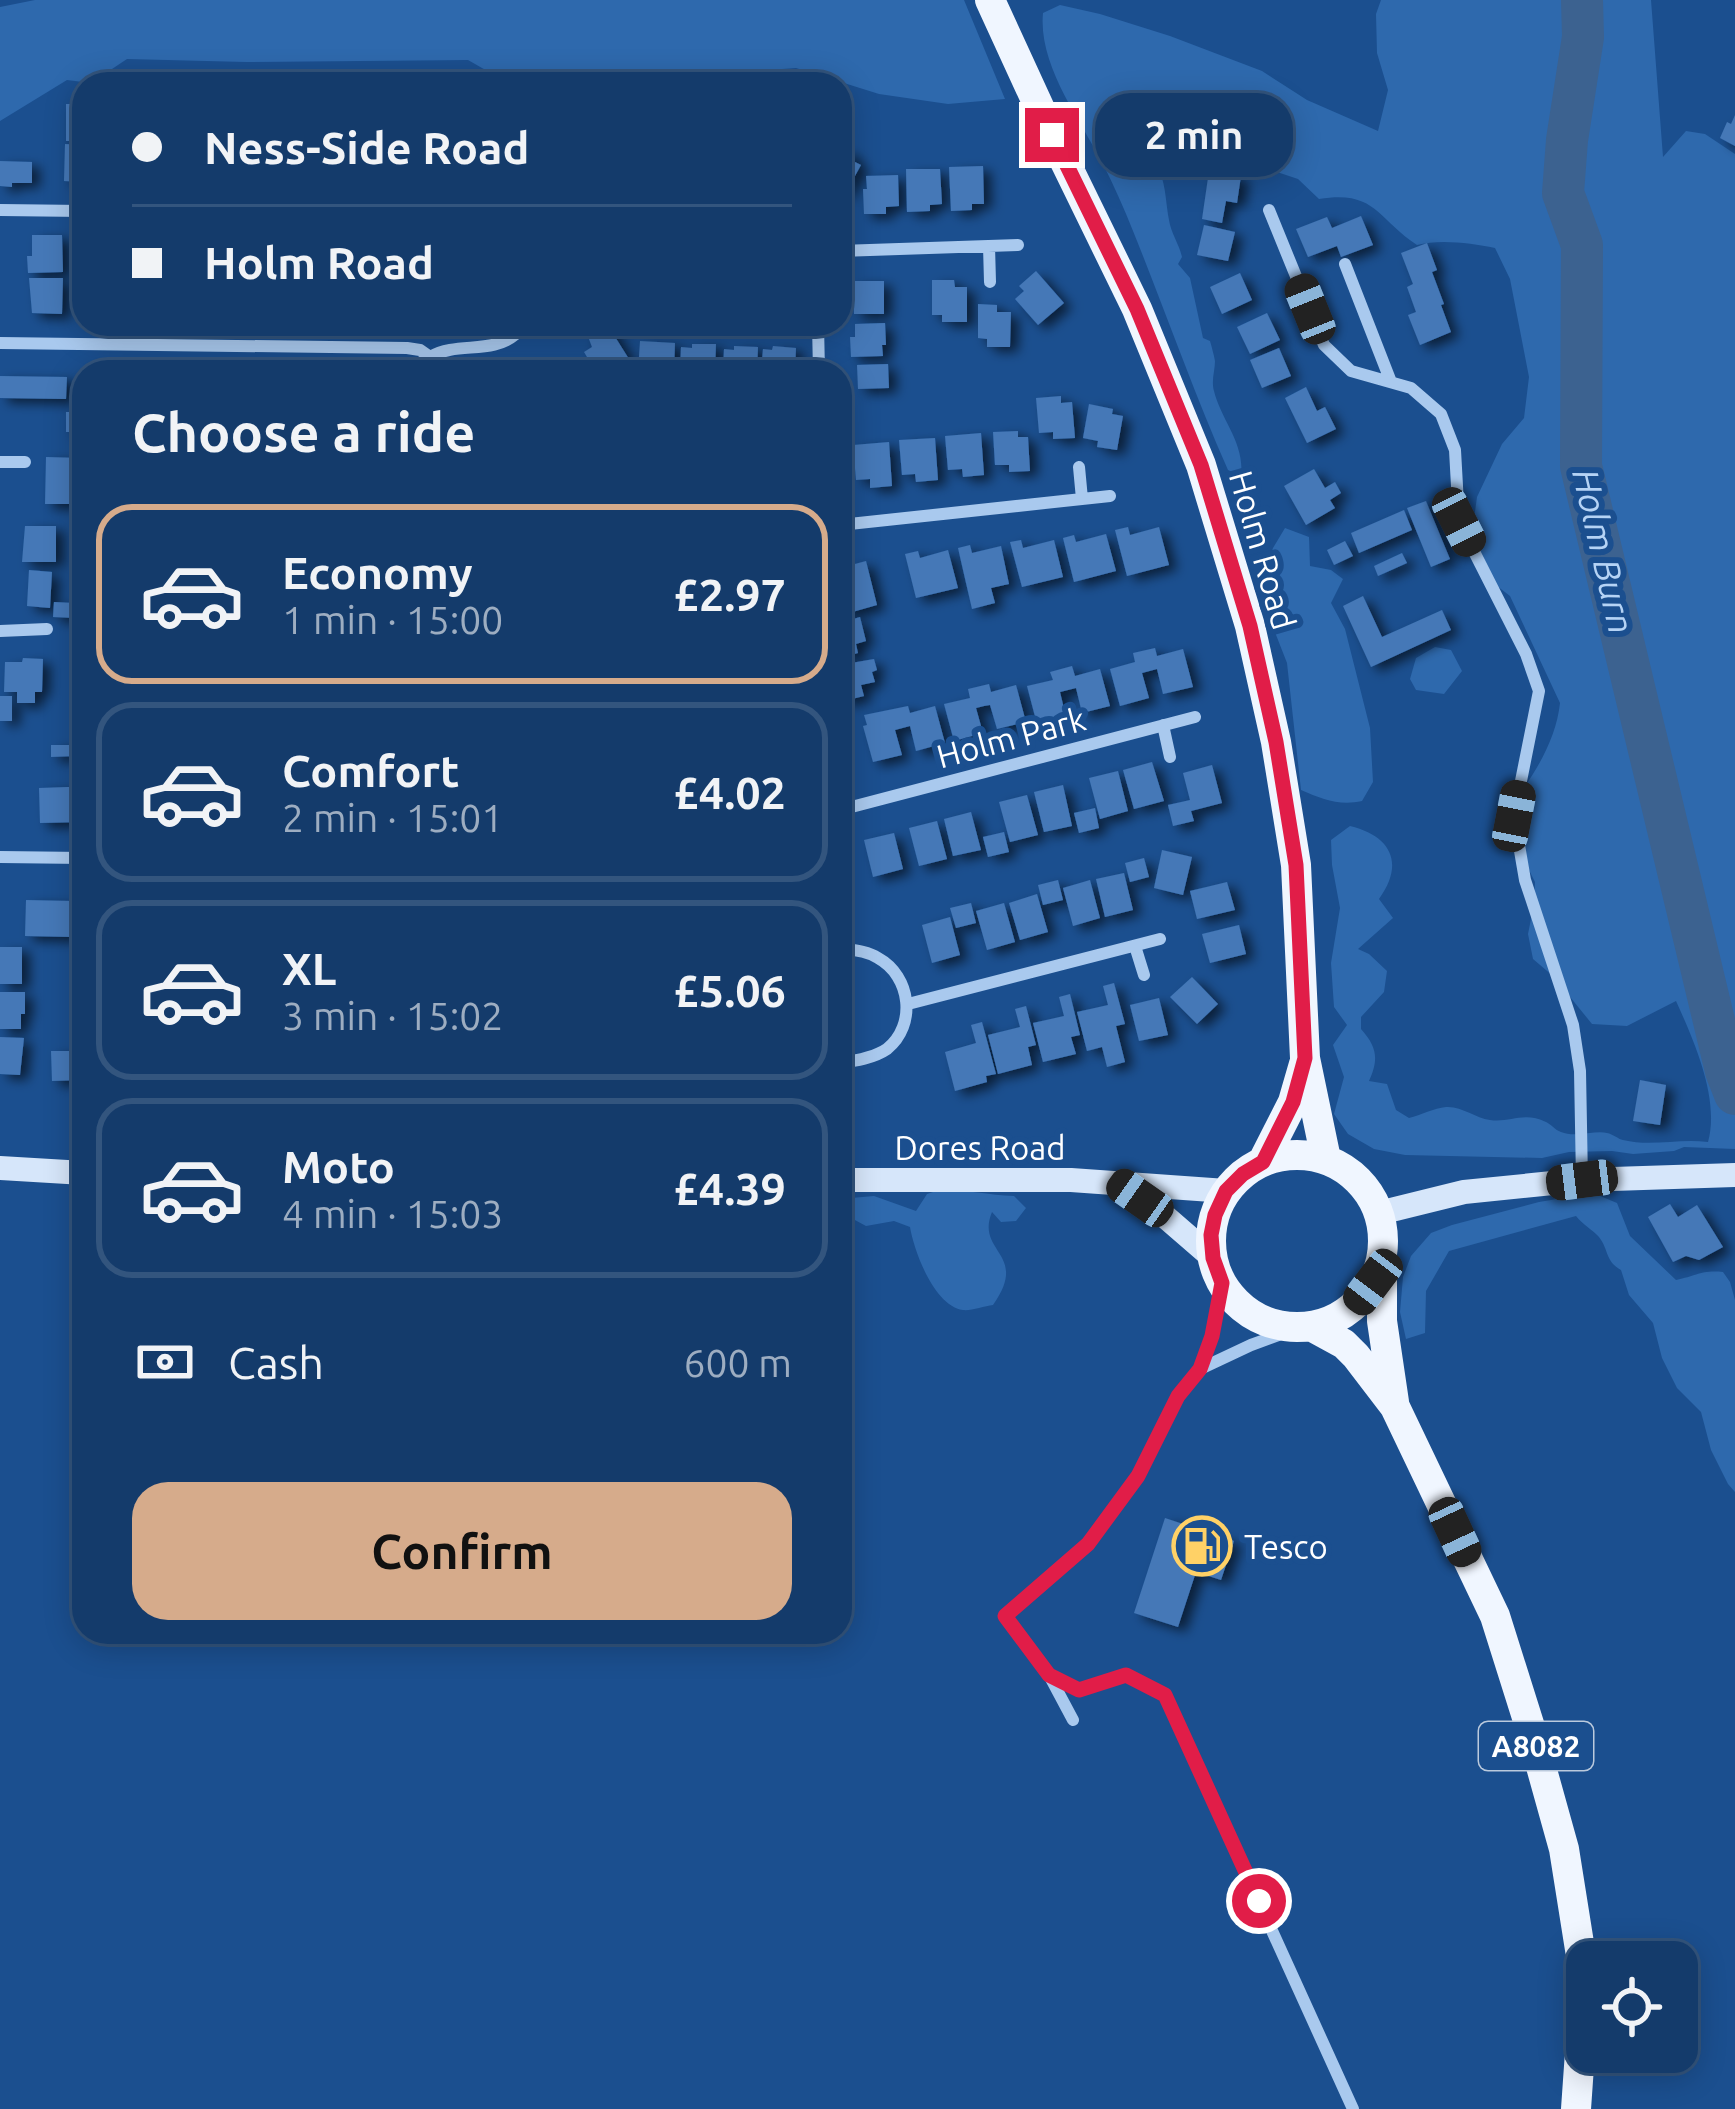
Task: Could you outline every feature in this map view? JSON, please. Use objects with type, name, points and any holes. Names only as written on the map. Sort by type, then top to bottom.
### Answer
[{"type":"main road","name":"Holm Road","points":[[990,0],[1137,309],[1201,465],[1238,586],[1276,742],[1296,865],[1305,1058],[1326,1160]]},
{"type":"main road","points":[[1263,1162],[1293,1102],[1305,1058]]},
{"type":"main road","points":[[1217,1270],[1211,1235],[1226,1191],[1263,1162],[1286,1155],[1326,1160],[1352,1174],[1379,1213],[1464,1192],[1582,1180],[1725,1175]]},
{"type":"main road","points":[[0,1168],[72,1172]]},
{"type":"main road","name":"Dores Road","points":[[852,1180],[1071,1180],[1226,1191]]},
{"type":"main road","points":[[1119,1184],[1161,1213],[1217,1270]]},
{"type":"main road","name":"A8082","points":[[1379,1213],[1384,1235],[1382,1321],[1395,1407]]},
{"type":"main road","points":[[1306,1326],[1336,1318],[1358,1303],[1382,1259]]},
{"type":"main road","name":"A8082","points":[[1217,1270],[1239,1304],[1253,1315],[1281,1326],[1306,1326],[1356,1355],[1395,1407],[1495,1616],[1564,1849],[1585,1981],[1576,2109]]},
{"type":"street","points":[[1269,210],[1324,345],[1351,371],[1412,388],[1441,414],[1455,450],[1459,522],[1526,654],[1539,691],[1514,816],[1525,880],[1573,1025],[1580,1071],[1582,1180]]},
{"type":"street","points":[[0,211],[72,211]]},
{"type":"street","points":[[852,251],[1018,245]]},
{"type":"street","points":[[989,246],[991,282]]},
{"type":"street","points":[[1345,264],[1391,382]]},
{"type":"street","points":[[437,360],[454,347],[496,346],[513,336]]},
{"type":"street","points":[[0,343],[406,348],[420,350],[430,360]]},
{"type":"street","points":[[0,462],[25,462]]},
{"type":"street","points":[[1079,467],[1082,499]]},
{"type":"street","points":[[852,524],[1110,496]]},
{"type":"street","points":[[0,631],[47,629]]},
{"type":"street","name":"Holm Park","points":[[852,807],[1196,717]]},
{"type":"street","points":[[1163,725],[1171,757]]},
{"type":"street","points":[[0,857],[72,858]]},
{"type":"street","points":[[908,1004],[1160,939]]},
{"type":"street","points":[[1135,946],[1144,975]]},
{"type":"street","points":[[852,951],[877,957],[893,969],[908,1004],[901,1033],[886,1049],[852,1061]]},
{"type":"street","points":[[1073,1720],[1049,1675],[1005,1616],[1088,1544],[1138,1476],[1178,1396],[1200,1369],[1212,1336],[1217,1270]]},
{"type":"street","points":[[1200,1369],[1306,1326]]},
{"type":"street","points":[[1049,1675],[1079,1690],[1126,1675],[1165,1695],[1353,2109]]},
{"type":"shaded area","points":[[35,0],[964,0],[1005,99],[948,104],[879,94],[852,86],[852,72],[796,68],[489,72],[468,60],[127,59],[108,72],[72,72],[72,81],[0,121],[0,7]]},
{"type":"shaded area","points":[[1381,0],[1651,0],[1663,157],[1686,131],[1705,134],[1735,154],[1735,1048],[1730,1051],[1735,1065],[1735,1149],[1569,1152],[1542,1158],[1405,1155],[1374,1149],[1348,1134],[1334,1114],[1344,1077],[1333,1045],[1347,1025],[1334,1007],[1331,963],[1340,908],[1331,840],[1350,826],[1384,844],[1392,863],[1379,899],[1393,918],[1358,949],[1387,971],[1384,992],[1361,1017],[1361,1029],[1375,1054],[1369,1081],[1387,1084],[1396,1110],[1409,1118],[1446,1107],[1490,1120],[1531,1117],[1567,1134],[1602,1132],[1644,1143],[1708,1142],[1711,1125],[1703,1070],[1676,1001],[1627,1026],[1592,1024],[1533,959],[1528,934],[1535,882],[1509,807],[1542,758],[1560,703],[1510,596],[1488,579],[1476,555],[1477,497],[1502,444],[1524,418],[1529,377],[1510,279],[1495,248],[1456,242],[1417,245],[1364,202],[1319,199],[1298,179],[1277,172],[1259,177],[1243,173],[1165,141],[1142,137],[1162,178],[1170,225],[1182,257],[1178,264],[1190,278],[1203,338],[1210,341],[1214,357],[1217,402],[1239,453],[1241,476],[1228,470],[1126,214],[1062,91],[1043,33],[1043,13],[1060,5],[1100,14],[1262,71],[1307,100],[1378,131],[1388,90],[1377,53],[1376,14]]},
{"type":"shaded area","points":[[1285,528],[1309,537],[1310,566],[1331,570],[1343,579],[1331,603],[1345,629],[1370,728],[1373,782],[1362,801],[1338,802],[1301,790],[1287,663],[1271,622],[1263,576]]},
{"type":"shaded area","points":[[1435,647],[1451,650],[1462,671],[1444,694],[1416,690],[1410,679],[1416,658]]},
{"type":"shaded area","points":[[942,1189],[1014,1196],[1026,1208],[1016,1221],[1001,1222],[992,1212],[990,1237],[1006,1274],[993,1305],[963,1310],[943,1299],[921,1263],[910,1227],[894,1221],[866,1226],[852,1218],[852,1198],[874,1196],[916,1211],[927,1194]]},
{"type":"shaded area","points":[[1593,1193],[1617,1203],[1630,1236],[1676,1280],[1723,1272],[1730,1282],[1735,1300],[1735,1492],[1711,1450],[1701,1412],[1677,1388],[1662,1358],[1653,1323],[1629,1295],[1621,1270],[1599,1237],[1576,1216],[1449,1251],[1426,1291],[1425,1333],[1406,1339],[1400,1312],[1403,1277],[1411,1256],[1431,1233],[1539,1202]]},
{"type":"building","points":[[66,104],[72,104],[72,141],[66,141]]},
{"type":"building","points":[[1735,115],[1735,146],[1720,138]]},
{"type":"building","points":[[65,144],[72,144],[72,181],[64,181]]},
{"type":"building","points":[[852,154],[861,165],[852,181]]},
{"type":"building","points":[[0,161],[32,162],[32,183],[0,186]]},
{"type":"building","points":[[983,166],[984,204],[951,211],[949,167]]},
{"type":"building","points":[[906,169],[940,169],[942,204],[930,205],[930,211],[907,212]]},
{"type":"building","points":[[1209,171],[1241,176],[1237,203],[1226,201],[1222,223],[1202,219]]},
{"type":"building","points":[[898,175],[899,206],[886,207],[886,214],[864,214],[866,176]]},
{"type":"building","points":[[1361,216],[1373,245],[1341,257],[1337,246],[1308,257],[1296,229],[1327,217],[1332,228]]},
{"type":"building","points":[[1204,225],[1235,232],[1228,261],[1197,255]]},
{"type":"building","points":[[32,235],[62,235],[63,272],[28,273]]},
{"type":"building","points":[[1427,243],[1451,332],[1420,345],[1408,315],[1416,312],[1407,287],[1413,284],[1401,253]]},
{"type":"building","points":[[1036,271],[1064,303],[1038,325],[1015,299],[1024,291],[1019,286]]},
{"type":"building","points":[[1240,273],[1252,300],[1222,314],[1210,287]]},
{"type":"building","points":[[29,278],[63,278],[62,314],[32,313]]},
{"type":"building","points":[[932,280],[954,280],[955,287],[967,287],[967,322],[942,322],[942,315],[932,315]]},
{"type":"building","points":[[853,281],[884,281],[884,314],[854,314]]},
{"type":"building","points":[[978,304],[1011,312],[1010,347],[987,347],[987,339],[978,338]]},
{"type":"building","points":[[1267,313],[1280,340],[1250,354],[1237,327]]},
{"type":"building","points":[[885,323],[883,356],[851,357],[855,324]]},
{"type":"building","points":[[588,336],[615,336],[629,359],[589,360],[584,352],[592,347]]},
{"type":"building","points":[[640,341],[675,343],[674,360],[639,360]]},
{"type":"building","points":[[692,344],[716,344],[715,360],[680,360],[681,347],[692,348]]},
{"type":"building","points":[[734,346],[758,347],[757,360],[724,360],[724,349],[734,350]]},
{"type":"building","points":[[773,346],[796,348],[796,360],[762,360],[763,349]]},
{"type":"building","points":[[1279,348],[1291,376],[1262,388],[1250,360]]},
{"type":"building","points":[[888,364],[889,388],[858,389],[857,365]]},
{"type":"building","points":[[0,376],[67,377],[66,399],[0,398]]},
{"type":"building","points":[[1306,387],[1317,411],[1325,407],[1336,429],[1307,443],[1285,398]]},
{"type":"building","points":[[1061,396],[1061,403],[1072,402],[1075,438],[1053,439],[1053,432],[1039,433],[1036,398]]},
{"type":"building","points":[[1089,404],[1123,416],[1117,450],[1097,447],[1098,441],[1083,438]]},
{"type":"building","points":[[66,412],[72,412],[72,432],[66,432]]},
{"type":"building","points":[[1018,431],[1018,437],[1028,437],[1030,471],[1009,472],[1009,465],[995,465],[993,432]]},
{"type":"building","points":[[981,433],[984,475],[963,477],[962,469],[948,470],[945,436]]},
{"type":"building","points":[[935,438],[938,480],[916,482],[915,474],[902,475],[899,440]]},
{"type":"building","points":[[889,442],[892,486],[870,488],[870,479],[856,480],[853,445]]},
{"type":"building","points":[[46,457],[72,458],[72,504],[45,504]]},
{"type":"building","points":[[1314,469],[1325,488],[1335,482],[1341,493],[1330,500],[1335,508],[1306,525],[1284,486]]},
{"type":"building","points":[[1426,501],[1450,559],[1431,567],[1407,508]]},
{"type":"building","points":[[1404,510],[1412,530],[1359,553],[1351,533]]},
{"type":"building","points":[[25,526],[56,526],[56,562],[22,562]]},
{"type":"building","points":[[1128,527],[1130,535],[1159,527],[1169,565],[1127,576],[1115,530]]},
{"type":"building","points":[[1106,534],[1116,571],[1074,582],[1063,538],[1074,535],[1076,542]]},
{"type":"building","points":[[1021,540],[1023,548],[1054,540],[1063,577],[1022,587],[1010,542]]},
{"type":"building","points":[[1345,541],[1353,556],[1334,565],[1327,550]]},
{"type":"building","points":[[970,545],[972,553],[1001,546],[1009,584],[991,588],[995,603],[972,609],[958,548]]},
{"type":"building","points":[[948,550],[958,588],[916,598],[905,554],[918,551],[920,558]]},
{"type":"building","points":[[1402,553],[1407,563],[1378,576],[1374,566]]},
{"type":"building","points":[[866,561],[877,605],[852,612],[852,565]]},
{"type":"building","points":[[29,570],[52,572],[50,608],[27,606]]},
{"type":"building","points":[[1363,596],[1382,637],[1442,610],[1451,630],[1371,667],[1343,606]]},
{"type":"building","points":[[54,602],[72,603],[72,618],[53,617]]},
{"type":"building","points":[[860,617],[866,641],[856,644],[858,653],[852,655],[852,619]]},
{"type":"building","points":[[1155,648],[1157,656],[1183,649],[1193,687],[1163,694],[1157,669],[1142,673],[1149,698],[1120,706],[1110,669],[1135,662],[1133,653]]},
{"type":"building","points":[[23,658],[43,659],[42,692],[35,692],[35,703],[17,703],[17,692],[4,692],[5,662],[22,662]]},
{"type":"building","points":[[874,659],[877,670],[872,672],[875,682],[861,685],[864,696],[852,699],[852,663]]},
{"type":"building","points":[[1072,666],[1075,676],[1100,669],[1110,706],[1082,713],[1076,688],[1060,692],[1066,717],[1037,724],[1027,686],[1053,680],[1050,672]]},
{"type":"building","points":[[989,684],[991,692],[1016,685],[1026,722],[997,729],[990,705],[976,708],[983,733],[954,741],[944,704],[970,698],[968,689]]},
{"type":"building","points":[[0,696],[12,696],[12,721],[0,721]]},
{"type":"building","points":[[908,706],[910,713],[935,706],[945,743],[916,751],[910,726],[895,730],[902,755],[873,762],[864,715]]},
{"type":"building","points":[[51,745],[72,745],[72,756],[51,757]]},
{"type":"building","points":[[1152,762],[1164,801],[1134,809],[1123,770]]},
{"type":"building","points":[[1212,765],[1222,803],[1191,811],[1194,821],[1173,826],[1168,805],[1190,800],[1183,773]]},
{"type":"building","points":[[1118,771],[1128,811],[1100,819],[1089,778]]},
{"type":"building","points":[[1063,785],[1072,826],[1044,832],[1034,792]]},
{"type":"building","points":[[72,787],[72,822],[40,823],[39,788]]},
{"type":"building","points":[[1027,795],[1038,835],[1010,842],[999,802]]},
{"type":"building","points":[[1095,808],[1099,828],[1079,833],[1074,813]]},
{"type":"building","points":[[971,812],[981,850],[953,856],[944,819]]},
{"type":"building","points":[[937,821],[947,859],[919,866],[909,828]]},
{"type":"building","points":[[1004,832],[1009,852],[988,857],[983,837]]},
{"type":"building","points":[[894,833],[903,869],[873,877],[864,840]]},
{"type":"building","points":[[1162,850],[1192,857],[1183,895],[1154,888]]},
{"type":"building","points":[[1144,858],[1149,877],[1130,882],[1125,863]]},
{"type":"building","points":[[1124,873],[1133,910],[1105,917],[1096,879]]},
{"type":"building","points":[[1058,880],[1063,900],[1043,905],[1038,885]]},
{"type":"building","points":[[1090,880],[1100,918],[1073,926],[1063,888]]},
{"type":"building","points":[[1227,882],[1235,910],[1197,919],[1190,891]]},
{"type":"building","points":[[1037,894],[1048,932],[1020,940],[1009,903]]},
{"type":"building","points":[[26,900],[72,901],[72,937],[25,936]]},
{"type":"building","points":[[971,903],[976,923],[956,928],[950,908]]},
{"type":"building","points":[[1004,903],[1015,942],[987,950],[976,911]]},
{"type":"building","points":[[950,917],[960,955],[932,963],[922,925]]},
{"type":"building","points":[[1239,925],[1246,954],[1210,963],[1202,934]]},
{"type":"building","points":[[0,947],[22,947],[22,984],[0,984]]},
{"type":"building","points":[[1192,977],[1218,1004],[1197,1024],[1170,997]]},
{"type":"building","points":[[1114,983],[1125,1024],[1116,1026],[1125,1062],[1107,1067],[1102,1047],[1087,1051],[1077,1012],[1108,1005],[1103,986]]},
{"type":"building","points":[[0,992],[25,992],[21,1029],[0,1029]]},
{"type":"building","points":[[1070,994],[1080,1035],[1071,1037],[1076,1054],[1043,1062],[1033,1023],[1064,1016],[1059,997]]},
{"type":"building","points":[[1159,998],[1168,1035],[1139,1041],[1130,1005]]},
{"type":"building","points":[[1026,1006],[1036,1045],[1028,1047],[1032,1065],[998,1074],[988,1035],[1020,1027],[1015,1009]]},
{"type":"building","points":[[982,1022],[996,1074],[986,1076],[987,1082],[955,1091],[945,1052],[976,1043],[971,1025]]},
{"type":"building","points":[[0,1037],[24,1038],[20,1075],[0,1074]]},
{"type":"building","points":[[51,1051],[72,1051],[72,1080],[52,1081]]},
{"type":"building","points":[[1640,1080],[1666,1085],[1660,1125],[1633,1121]]},
{"type":"building","points":[[1670,1204],[1678,1217],[1697,1205],[1723,1247],[1699,1260],[1686,1256],[1673,1262],[1648,1217]]},
{"type":"building","points":[[1165,1518],[1234,1541],[1221,1580],[1196,1572],[1178,1627],[1134,1613]]},
{"type":"waterway","name":"Holm Burn","points":[[1582,0],[1583,37],[1563,193],[1582,245],[1581,466],[1735,1094]]},
{"type":"place","name":"Tesco","points":[[1202,1546]]},
{"type":"route","points":[[1052,135],[1137,309],[1201,465],[1250,626],[1276,742],[1296,865],[1305,1058],[1293,1102],[1263,1162],[1226,1191],[1215,1215],[1213,1258],[1222,1283],[1200,1369],[1178,1396],[1138,1476],[1088,1544],[1005,1616],[1049,1675],[1079,1690],[1126,1675],[1165,1695],[1259,1901]]}]
